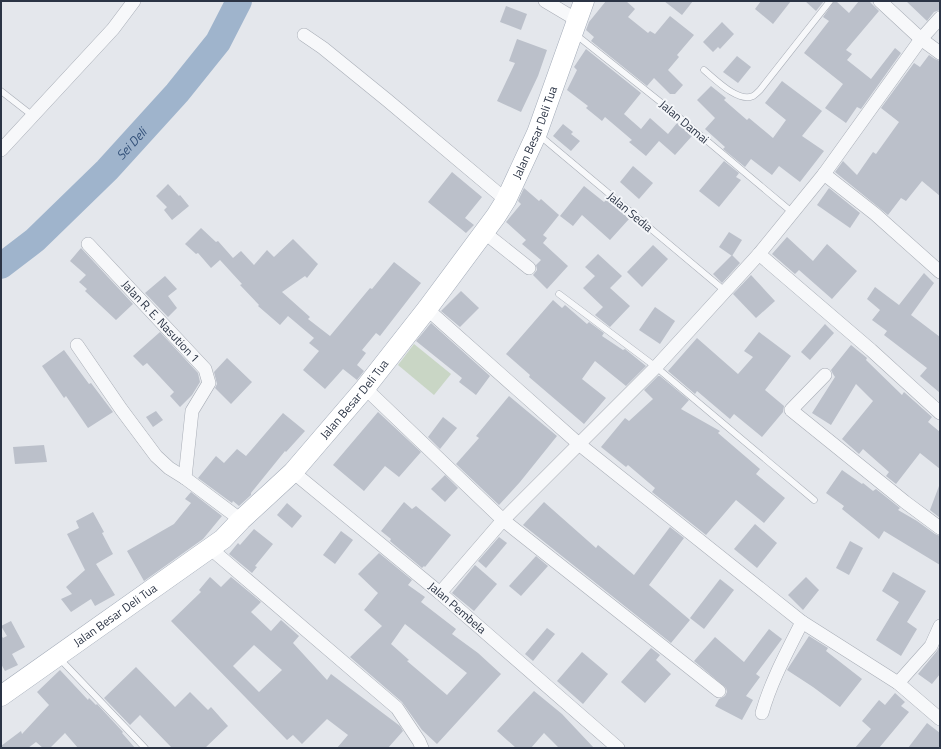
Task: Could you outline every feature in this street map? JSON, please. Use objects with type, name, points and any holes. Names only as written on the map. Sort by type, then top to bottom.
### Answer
[{"type":"main road","name":"Jalan Besar Deli Tua","points":[[1,696],[211,549],[229,534],[241,520],[293,472],[364,388],[485,233],[506,200],[537,133],[584,1]]},
{"type":"street","points":[[1,150],[113,29],[134,1]]},
{"type":"street","points":[[545,1],[575,26]]},
{"type":"street","points":[[880,1],[921,39],[940,53]]},
{"type":"street","points":[[440,593],[503,520],[580,445],[656,367],[759,254],[824,174],[921,39],[940,18]]},
{"type":"street","points":[[304,35],[323,48],[387,100],[506,200]]},
{"type":"street","points":[[824,174],[875,214],[940,272]]},
{"type":"street","points":[[485,233],[530,268]]},
{"type":"street","name":"Jalan R. E. Nasution 1","points":[[88,244],[205,369],[209,383],[192,411],[186,478]]},
{"type":"street","points":[[759,254],[871,350],[940,413]]},
{"type":"street","points":[[427,309],[580,445],[802,622],[898,683],[940,719]]},
{"type":"street","points":[[77,345],[121,409],[156,456],[169,468],[186,478],[241,520]]},
{"type":"street","points":[[825,375],[791,410],[905,502],[940,528]]},
{"type":"street","points":[[364,388],[503,520],[719,691]]},
{"type":"street","name":"Jalan Pembela","points":[[293,472],[440,593],[612,746]]},
{"type":"street","points":[[211,549],[397,708],[422,748]]},
{"type":"street","points":[[762,713],[778,669],[802,622]]},
{"type":"street","points":[[898,683],[931,646],[940,626]]},
{"type":"lane","points":[[704,70],[736,95],[745,98],[753,96],[760,90],[830,1]]},
{"type":"lane","name":"Jalan Damai","points":[[575,26],[668,108],[793,213]]},
{"type":"lane","points":[[1,91],[33,116]]},
{"type":"lane","name":"Jalan Sedia","points":[[537,133],[725,291]]},
{"type":"lane","points":[[559,294],[656,367],[814,500]]},
{"type":"lane","points":[[58,657],[145,748]]},
{"type":"green space","points":[[414,344],[451,374],[434,395],[398,365]]},
{"type":"building","points":[[606,1],[626,1],[635,9],[628,17],[648,33],[650,31],[655,34],[670,16],[694,35],[677,55],[679,57],[668,70],[683,85],[675,94],[670,94],[654,78],[647,86],[591,41],[594,37],[586,30],[589,22]]},
{"type":"building","points":[[664,1],[693,1],[682,15]]},
{"type":"building","points":[[761,1],[791,1],[773,24],[755,9]]},
{"type":"building","points":[[805,1],[824,1],[816,11]]},
{"type":"building","points":[[834,1],[836,1],[849,13],[859,1],[869,1],[879,11],[846,50],[852,54],[847,60],[871,79],[895,48],[901,53],[861,109],[857,107],[846,123],[825,108],[843,84],[804,53],[829,21],[823,17]]},
{"type":"building","points":[[906,1],[940,1],[940,10],[934,12],[927,21]]},
{"type":"building","points":[[506,6],[527,14],[521,30],[500,22]]},
{"type":"building","points":[[722,22],[734,34],[720,49],[718,47],[713,52],[703,42]]},
{"type":"building","points":[[517,39],[547,50],[538,76],[521,112],[497,101],[515,63],[509,61]]},
{"type":"building","points":[[586,49],[641,93],[624,114],[641,129],[650,118],[668,134],[677,123],[692,136],[675,155],[659,141],[646,156],[629,142],[632,140],[605,117],[602,121],[586,108],[588,106],[567,90],[577,70],[574,67]]},
{"type":"building","points":[[929,55],[940,61],[940,196],[922,181],[906,201],[901,198],[888,215],[835,172],[843,161],[857,175],[873,152],[876,154],[899,122],[881,108],[914,63],[920,67]]},
{"type":"building","points":[[737,56],[751,67],[738,83],[723,72]]},
{"type":"building","points":[[782,81],[822,111],[802,136],[824,151],[800,182],[779,166],[772,175],[751,159],[745,167],[723,149],[725,147],[705,129],[715,118],[697,100],[711,86],[726,98],[724,100],[747,120],[749,118],[773,138],[786,120],[765,103]]},
{"type":"building","points":[[563,124],[573,132],[571,134],[580,141],[571,151],[553,136]]},
{"type":"building","points":[[724,161],[739,173],[736,177],[741,180],[719,207],[699,191]]},
{"type":"building","points":[[633,166],[653,183],[639,199],[620,182]]},
{"type":"building","points":[[452,172],[482,197],[465,218],[474,225],[466,233],[428,202]]},
{"type":"building","points":[[168,184],[189,206],[172,220],[164,210],[167,207],[156,196]]},
{"type":"building","points":[[584,186],[604,202],[607,199],[629,219],[610,240],[582,215],[573,226],[560,216]]},
{"type":"building","points":[[524,188],[539,201],[541,199],[559,215],[543,235],[547,238],[543,243],[568,266],[547,289],[533,275],[537,270],[536,265],[541,260],[522,244],[526,240],[506,222],[521,204],[518,201]]},
{"type":"building","points":[[829,188],[860,213],[850,228],[817,205]]},
{"type":"building","points":[[201,228],[216,242],[218,241],[233,258],[241,251],[254,265],[267,250],[274,257],[293,239],[318,264],[307,278],[305,276],[282,292],[310,317],[308,319],[330,336],[394,262],[421,283],[380,336],[376,333],[362,350],[366,353],[357,365],[364,371],[357,380],[343,369],[325,389],[303,370],[319,351],[309,343],[314,338],[288,316],[280,325],[258,306],[259,305],[240,285],[242,284],[220,260],[211,268],[198,253],[196,254],[185,244]]},
{"type":"building","points":[[729,232],[742,240],[732,256],[719,247]]},
{"type":"building","points":[[787,237],[813,261],[827,244],[857,271],[832,299],[799,270],[795,274],[772,254]]},
{"type":"building","points":[[653,245],[668,259],[642,287],[627,272]]},
{"type":"building","points":[[81,248],[133,304],[116,320],[85,291],[87,289],[79,282],[86,275],[70,261]]},
{"type":"building","points":[[598,254],[622,276],[610,288],[630,306],[610,327],[595,315],[603,307],[583,288],[595,276],[585,267]]},
{"type":"building","points":[[732,255],[740,263],[722,283],[713,274]]},
{"type":"building","points":[[924,273],[934,283],[911,315],[940,337],[940,393],[920,376],[927,368],[884,335],[887,331],[872,320],[880,310],[867,299],[875,287],[899,305]]},
{"type":"building","points":[[751,275],[775,301],[756,318],[733,294]]},
{"type":"building","points":[[165,276],[177,289],[168,296],[177,308],[168,317],[145,293]]},
{"type":"building","points":[[461,291],[479,308],[460,327],[441,311]]},
{"type":"building","points":[[553,300],[562,308],[565,305],[587,324],[589,322],[604,333],[602,336],[623,350],[625,349],[646,366],[626,386],[595,361],[582,379],[606,398],[584,424],[529,377],[530,375],[506,354]]},
{"type":"building","points":[[655,307],[675,321],[660,344],[639,330]]},
{"type":"building","points":[[431,323],[490,376],[476,395],[459,382],[462,378],[416,341]]},
{"type":"building","points":[[825,324],[834,333],[810,360],[801,352]]},
{"type":"building","points":[[160,332],[198,373],[200,382],[192,395],[180,407],[170,396],[174,392],[147,363],[143,366],[133,356]]},
{"type":"building","points":[[759,332],[791,356],[765,390],[784,406],[783,412],[762,437],[734,414],[730,419],[697,391],[695,394],[668,371],[697,338],[738,374],[753,357],[744,351]]},
{"type":"building","points":[[851,345],[867,358],[866,360],[902,395],[904,392],[932,417],[928,422],[940,432],[940,469],[920,453],[896,484],[886,476],[889,472],[863,449],[859,454],[842,439],[873,401],[856,384],[831,425],[812,413],[835,377],[831,370]]},
{"type":"building","points":[[64,350],[89,384],[91,383],[113,412],[88,428],[66,396],[64,398],[42,366]]},
{"type":"building","points":[[227,358],[252,382],[231,404],[215,388],[217,384],[214,372]]},
{"type":"building","points":[[658,376],[660,376],[689,400],[681,409],[720,431],[718,433],[760,469],[756,474],[785,498],[764,523],[736,500],[706,535],[652,492],[655,488],[628,465],[626,467],[601,447],[625,418],[629,421],[653,399],[644,390]]},
{"type":"building","points":[[509,396],[557,436],[520,482],[499,505],[456,464],[479,438],[476,436]]},
{"type":"building","points":[[156,411],[163,420],[153,427],[146,417]]},
{"type":"building","points":[[378,412],[421,452],[399,477],[385,466],[364,491],[333,465]]},
{"type":"building","points":[[283,413],[305,431],[286,452],[285,451],[251,493],[251,495],[239,506],[233,501],[232,503],[198,478],[216,456],[224,463],[237,449],[246,456]]},
{"type":"building","points":[[443,417],[457,428],[440,449],[428,437]]},
{"type":"building","points":[[44,445],[47,462],[15,464],[13,447]]},
{"type":"building","points":[[842,470],[873,491],[876,489],[900,508],[898,510],[940,536],[940,565],[884,531],[879,539],[842,509],[844,506],[826,493]]},
{"type":"building","points":[[445,475],[458,488],[445,502],[431,489]]},
{"type":"building","points":[[940,486],[940,518],[930,510]]},
{"type":"building","points":[[191,492],[222,516],[203,539],[144,581],[127,551],[174,524],[191,503],[185,499]]},
{"type":"building","points":[[404,502],[412,509],[416,506],[451,535],[425,567],[424,566],[422,568],[390,541],[391,539],[381,531]]},
{"type":"building","points":[[544,502],[596,548],[598,545],[634,575],[670,527],[684,538],[649,585],[690,620],[671,643],[523,525]]},
{"type":"building","points":[[287,503],[302,516],[292,528],[277,515]]},
{"type":"building","points":[[93,512],[104,532],[102,533],[113,554],[96,564],[115,595],[95,606],[91,599],[71,612],[61,599],[72,594],[66,587],[85,570],[67,534],[79,528],[76,521]]},
{"type":"building","points":[[755,524],[777,543],[757,568],[734,549]]},
{"type":"building","points":[[254,529],[273,544],[255,566],[257,567],[252,573],[229,554],[238,543],[240,545]]},
{"type":"building","points":[[341,531],[353,540],[335,564],[323,555]]},
{"type":"building","points":[[499,537],[507,543],[486,568],[478,561]]},
{"type":"building","points":[[850,541],[863,548],[849,575],[836,568]]},
{"type":"building","points":[[379,553],[412,580],[408,585],[425,597],[421,602],[456,629],[452,634],[478,653],[501,674],[437,744],[422,730],[402,702],[350,657],[382,626],[364,610],[378,593],[358,574]],"holes":[[[405,624],[467,673],[447,695],[407,661],[409,660],[391,644]]]},
{"type":"building","points":[[536,556],[548,566],[521,596],[509,586]]},
{"type":"building","points":[[475,565],[497,584],[474,611],[452,593]]},
{"type":"building","points":[[893,572],[926,591],[907,622],[917,629],[901,656],[876,640],[899,602],[882,591]]},
{"type":"building","points":[[210,577],[221,587],[231,577],[261,602],[251,612],[271,631],[281,620],[299,636],[293,643],[327,680],[331,674],[400,726],[403,731],[388,748],[337,748],[348,735],[327,719],[302,744],[293,735],[287,740],[171,621],[201,592],[199,590]],"holes":[[[254,645],[282,670],[259,692],[233,666]]]},
{"type":"building","points":[[806,577],[819,590],[803,610],[788,595]]},
{"type":"building","points":[[720,579],[734,590],[704,629],[690,618]]},
{"type":"building","points":[[11,621],[25,647],[12,654],[18,665],[5,671],[1,664],[1,635],[3,638],[7,636],[1,626]]},
{"type":"building","points":[[547,628],[555,634],[533,661],[525,654]]},
{"type":"building","points":[[769,629],[782,639],[756,674],[760,677],[746,696],[753,700],[742,720],[715,706],[719,699],[725,696],[727,692],[726,688],[694,661],[715,637],[744,662]]},
{"type":"building","points":[[809,636],[828,648],[826,651],[862,679],[840,707],[787,670]]},
{"type":"building","points":[[940,645],[940,674],[932,684],[918,674],[937,651]]},
{"type":"building","points":[[651,648],[660,655],[656,660],[671,674],[645,703],[621,682]]},
{"type":"building","points":[[582,652],[608,674],[583,704],[557,681]]},
{"type":"building","points":[[136,667],[175,707],[190,692],[208,710],[211,707],[228,726],[205,748],[172,748],[140,715],[130,725],[104,698]]},
{"type":"building","points":[[60,670],[88,700],[89,698],[96,705],[97,704],[123,732],[122,733],[135,748],[78,748],[65,733],[50,748],[43,748],[36,742],[28,748],[1,748],[1,746],[21,731],[22,734],[49,705],[37,692]]},
{"type":"building","points":[[534,691],[562,714],[594,748],[559,748],[544,733],[531,748],[516,748],[497,731]]},
{"type":"building","points":[[895,693],[905,702],[901,706],[909,712],[879,748],[855,748],[871,729],[862,721],[879,700],[885,705]]},
{"type":"building","points":[[927,723],[940,733],[940,748],[908,748]]},
{"type":"waterway","name":"Sei Deli","points":[[1,266],[35,240],[107,170],[177,93],[218,42],[239,1]]}]
